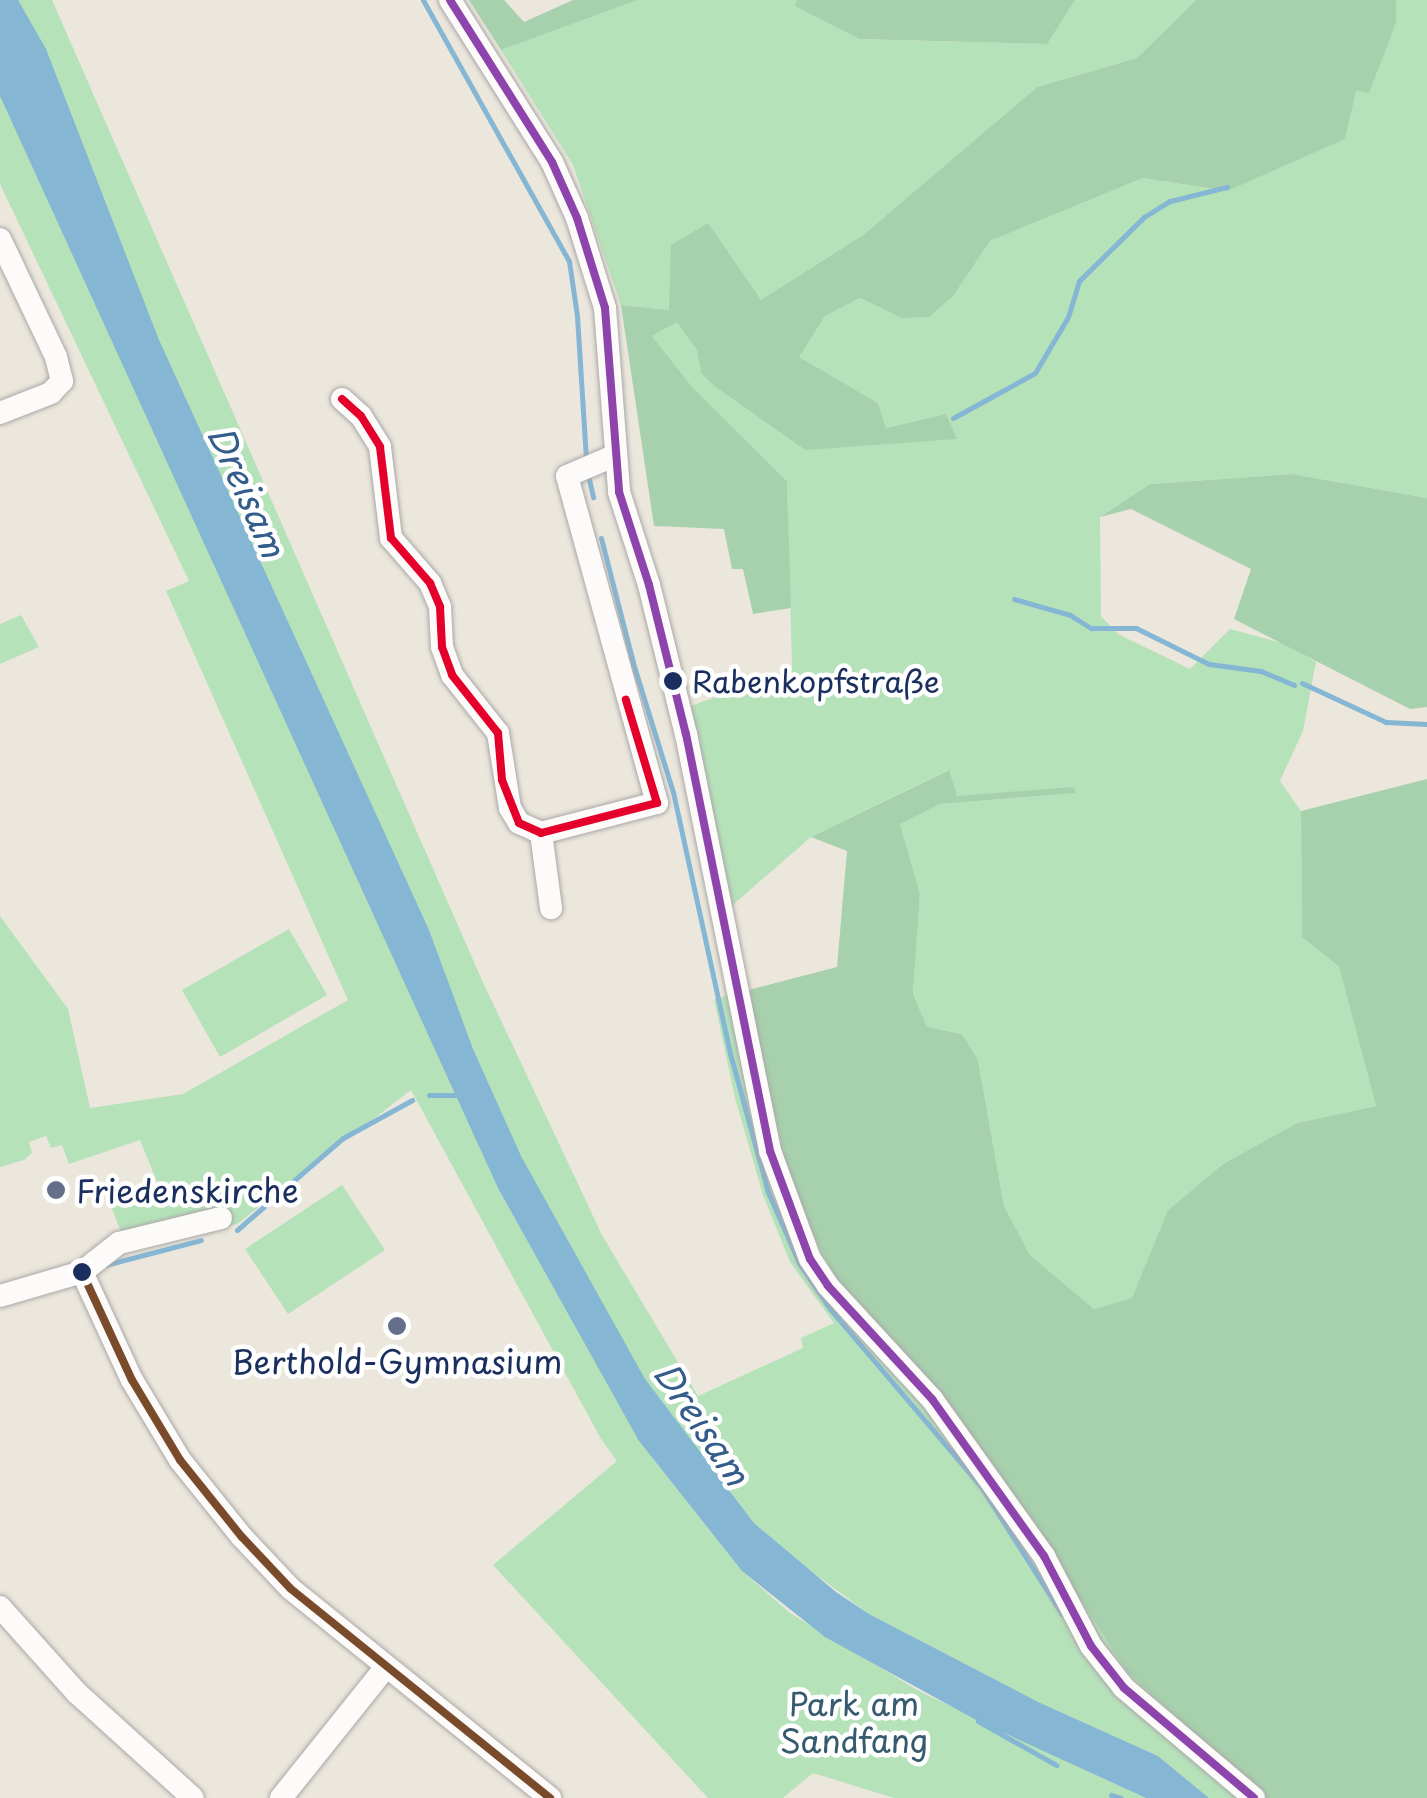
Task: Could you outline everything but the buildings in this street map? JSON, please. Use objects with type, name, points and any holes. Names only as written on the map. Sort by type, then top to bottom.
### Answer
[{"type":"street","points":[[450,0],[552,162],[577,218],[605,308],[600,461],[623,506],[648,585],[686,734],[758,1104],[784,1196],[810,1259],[828,1286],[932,1399],[1044,1556],[1091,1646],[1124,1688],[1254,1798]]},
{"type":"street","points":[[0,239],[56,357],[62,382],[50,393],[0,414]]},
{"type":"street","points":[[342,399],[362,416],[380,447],[390,538],[430,583],[440,607],[442,647],[452,674],[498,733],[510,808],[519,824],[541,832],[657,803],[567,476],[600,461]]},
{"type":"street","points":[[541,832],[551,908]]},
{"type":"street","points":[[0,1296],[82,1272],[119,1243],[221,1218]]},
{"type":"street","points":[[82,1272],[132,1380],[203,1490],[291,1589],[550,1798]]},
{"type":"street","points":[[0,1607],[77,1693],[193,1798]]},
{"type":"street","points":[[281,1798],[385,1668]]},
{"type":"green space","name":"Park am Sandfang","points":[[0,0],[52,0],[481,978],[602,1235],[698,1396],[803,1348],[801,1338],[834,1323],[790,1262],[763,1195],[735,1098],[714,999],[745,991],[935,1389],[998,1471],[1127,1672],[1266,1798],[1209,1798],[1158,1756],[1038,1703],[869,1614],[754,1523],[703,1454],[639,1441],[742,1571],[790,1613],[919,1691],[1146,1798],[894,1798],[813,1773],[783,1798],[708,1798],[493,1565],[617,1461],[601,1439],[411,1090],[237,1224],[208,1232],[124,1240],[109,1201],[158,1184],[140,1140],[69,1164],[62,1145],[51,1148],[46,1136],[29,1142],[32,1153],[24,1160],[0,1167],[0,916],[68,1009],[90,1108],[183,1094],[348,1000],[166,591],[189,581],[0,184]]},
{"type":"green space","points":[[469,0],[504,0],[524,22],[573,0],[638,0],[501,50]]},
{"type":"green space","points":[[638,0],[797,0],[796,6],[859,39],[1046,44],[1075,0],[1196,0],[1137,58],[1037,87],[863,235],[760,301],[708,224],[669,310],[621,305],[573,165],[501,50]]},
{"type":"green space","points":[[797,0],[1075,0],[1047,44],[859,39],[795,6]]},
{"type":"green space","points":[[1196,0],[1396,0],[1396,23],[1369,93],[1356,91],[1345,139],[1227,191],[1143,178],[990,241],[953,296],[929,317],[901,318],[860,298],[825,316],[799,357],[878,403],[886,428],[946,414],[957,439],[805,450],[701,373],[697,350],[677,322],[652,336],[693,388],[787,481],[791,608],[753,614],[743,569],[732,569],[724,529],[654,526],[621,305],[669,310],[671,245],[708,223],[761,300],[863,235],[1037,87],[1137,58]]},
{"type":"green space","points":[[1396,0],[1427,0],[1427,498],[1292,474],[1150,484],[1100,517],[1101,616],[1118,634],[1190,669],[1230,629],[1286,644],[1316,662],[1303,731],[1280,781],[1301,811],[1302,937],[1339,967],[1376,1106],[1297,1123],[1223,1164],[1168,1210],[1133,1298],[1094,1309],[1030,1255],[1004,1206],[978,1060],[962,1034],[927,1027],[913,994],[920,894],[900,824],[940,804],[1075,793],[956,796],[948,770],[811,837],[728,909],[691,706],[792,668],[787,481],[693,388],[652,336],[677,321],[697,350],[701,373],[805,450],[946,414],[886,428],[878,403],[798,357],[825,316],[860,298],[901,318],[953,295],[990,241],[1143,178],[1227,191],[1356,91],[1369,92],[1396,23]]},
{"type":"green space","points":[[1292,474],[1427,498],[1427,707],[1410,709],[1234,619],[1251,569],[1131,509],[1100,517],[1150,484]]},
{"type":"green space","points":[[21,615],[39,647],[0,664],[0,624]]},
{"type":"green space","points":[[949,770],[957,796],[1074,787],[1076,793],[940,804],[900,824],[920,894],[913,994],[927,1027],[962,1034],[978,1060],[1004,1206],[1030,1255],[1094,1309],[1132,1298],[1168,1210],[1223,1164],[1297,1123],[1376,1106],[1339,967],[1302,937],[1301,811],[1427,779],[1427,1798],[1266,1798],[1127,1672],[998,1471],[935,1389],[838,1283],[795,1199],[745,991],[837,967],[847,851],[811,837]]},
{"type":"green space","points":[[289,929],[327,995],[220,1057],[182,990]]},
{"type":"green space","points":[[342,1185],[385,1250],[288,1314],[245,1249]]},
{"type":"water","name":"Dreisam","points":[[0,0],[18,0],[46,49],[159,340],[429,930],[473,1049],[521,1156],[645,1379],[754,1523],[836,1592],[869,1614],[1038,1702],[1158,1756],[1209,1798],[1146,1798],[978,1721],[825,1637],[742,1571],[639,1441],[498,1188],[0,96]]},
{"type":"waterway","points":[[423,0],[569,261],[577,316],[586,460]]},
{"type":"waterway","points":[[953,418],[1035,373],[1068,317],[1079,281],[1144,217],[1170,201],[1227,187]]},
{"type":"waterway","points":[[588,475],[593,497]]},
{"type":"waterway","points":[[601,538],[633,663],[673,792],[731,1057],[768,1192],[799,1263],[830,1309],[980,1485],[1062,1614]]},
{"type":"waterway","points":[[1014,599],[1070,615],[1091,628],[1136,628],[1209,664],[1261,671],[1294,685]]},
{"type":"waterway","points":[[1302,683],[1386,722],[1427,724]]},
{"type":"waterway","points":[[429,1095],[461,1095]]},
{"type":"waterway","points":[[237,1230],[343,1138],[412,1100]]},
{"type":"waterway","points":[[105,1265],[201,1240]]},
{"type":"waterway","points":[[980,1717],[978,1721],[1056,1765]]},
{"type":"waterway","points":[[1111,1795],[1121,1798]]},
{"type":"transit line","points":[[450,0],[552,162],[577,218],[605,308],[619,492],[649,585],[686,734],[770,1151],[810,1259],[828,1286],[932,1399],[1044,1556],[1091,1646],[1124,1688],[1254,1798]]},
{"type":"transit line","points":[[342,399],[361,416],[380,447],[391,538],[430,583],[440,607],[442,647],[452,675],[498,733],[502,780],[519,823],[541,833],[657,803],[626,700]]},
{"type":"transit line","points":[[82,1272],[132,1380],[180,1460],[242,1537],[291,1589],[550,1798]]},
{"type":"place","name":"Rabenkopfstraße","points":[[673,681]]},
{"type":"place","name":"Friedenskirche","points":[[56,1190]]},
{"type":"place","name":"Berthold-Gymnasium","points":[[397,1326]]}]
